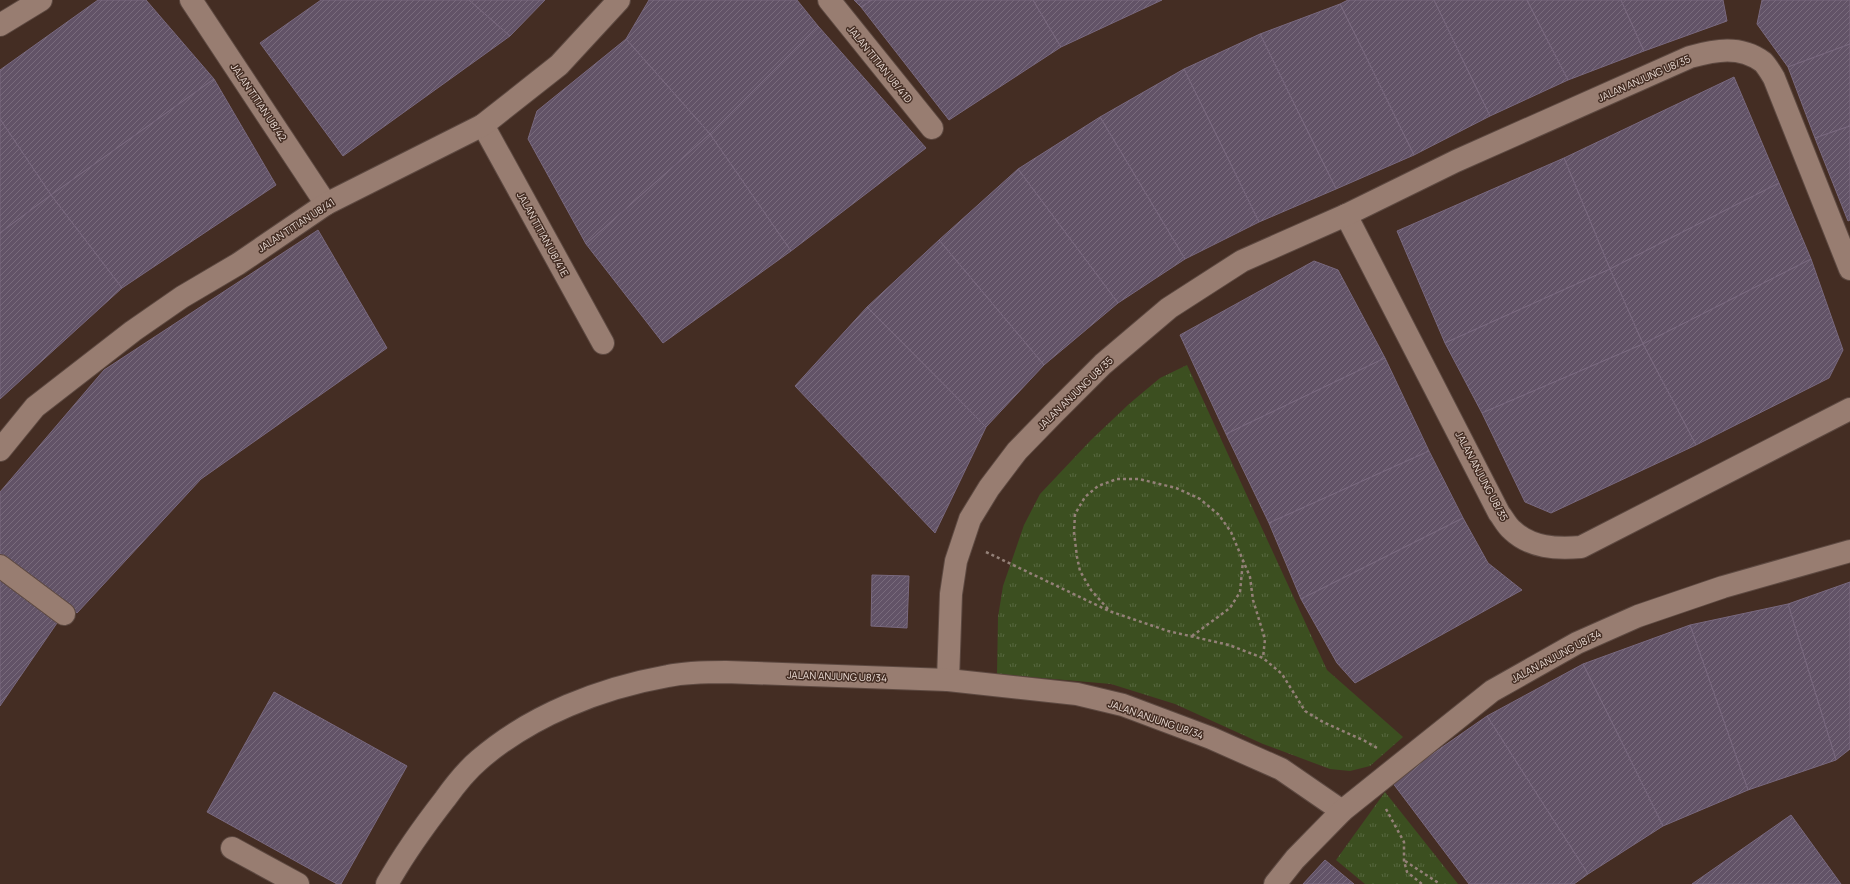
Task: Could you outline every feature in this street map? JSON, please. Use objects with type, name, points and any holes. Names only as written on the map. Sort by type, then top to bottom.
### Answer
[{"type":"street","points":[[0,25],[41,0]]},
{"type":"street","name":"JALAN TITIAN U8/42","points":[[191,0],[326,204]]},
{"type":"street","name":"JALAN TITIAN U8/41","points":[[0,450],[35,407],[110,348],[182,297],[238,264],[326,204],[482,125],[559,65],[619,0]]},
{"type":"street","name":"JALAN TITIAN U8/41D","points":[[829,0],[932,128]]},
{"type":"street","name":"JALAN ANJUNG U8/35","points":[[948,680],[951,594],[956,561],[970,520],[989,488],[1016,452],[1104,364],[1169,308],[1242,261],[1346,215],[1456,161],[1690,57],[1713,51],[1730,49],[1749,54],[1764,63],[1774,78],[1850,269]]},
{"type":"street","name":"JALAN TITIAN U8/41E","points":[[482,125],[604,343]]},
{"type":"street","name":"JALAN ANJUNG U8/35","points":[[1346,215],[1499,512],[1512,530],[1526,540],[1544,547],[1564,549],[1581,547],[1850,409]]},
{"type":"street","name":"JALAN ANJUNG U8/34","points":[[1275,884],[1295,859],[1342,810],[1492,691],[1576,643],[1638,616],[1723,587],[1850,551]]},
{"type":"street","points":[[0,566],[64,614]]},
{"type":"street","name":"JALAN ANJUNG U8/34","points":[[387,884],[425,824],[455,786],[478,760],[507,738],[547,715],[600,694],[635,683],[670,675],[726,672],[948,680],[1077,694],[1143,712],[1211,738],[1281,769],[1342,810]]},
{"type":"street","points":[[232,848],[298,884]]},
{"type":"path","points":[[1109,611],[1091,590],[1080,571],[1076,557],[1074,532],[1075,514],[1085,497],[1098,486],[1117,479],[1139,479],[1176,488],[1200,499],[1219,515],[1231,532],[1244,559],[1250,577],[1253,600],[1265,639],[1263,658]]},
{"type":"path","points":[[963,540],[1109,611],[1168,630],[1229,645],[1263,658],[1282,674],[1305,711],[1324,722],[1365,741],[1400,765]]},
{"type":"path","points":[[1192,636],[1230,608],[1240,592],[1244,559]]},
{"type":"path","points":[[1372,787],[1404,842],[1404,861],[1407,872],[1422,884]]},
{"type":"path","points":[[1404,861],[1440,884]]},
{"type":"green space","points":[[1187,365],[1327,670],[1403,737],[1370,766],[1350,771],[1330,769],[1263,744],[1175,704],[1111,684],[997,674],[998,617],[1003,586],[1024,525],[1040,494],[1091,440],[1129,404],[1160,378]]},
{"type":"green space","points":[[1385,792],[1458,884],[1365,884],[1336,860]]},
{"type":"building","points":[[98,0],[146,0],[214,79],[51,195],[0,119],[0,70]]},
{"type":"building","points":[[321,0],[469,0],[510,36],[343,156],[260,43]]},
{"type":"building","points":[[469,0],[545,0],[510,36]]},
{"type":"building","points":[[649,0],[797,0],[818,26],[710,134],[626,39]]},
{"type":"building","points":[[854,0],[872,0],[861,7]]},
{"type":"building","points":[[872,0],[1033,0],[1061,47],[949,120],[861,7]]},
{"type":"building","points":[[1033,0],[1162,0],[1061,47]]},
{"type":"building","points":[[1348,0],[1434,0],[1490,116],[1414,155],[1340,4]]},
{"type":"building","points":[[1434,0],[1527,0],[1568,80],[1490,116]]},
{"type":"building","points":[[1527,0],[1621,0],[1644,51],[1568,80]]},
{"type":"building","points":[[1621,0],[1723,0],[1727,21],[1644,51]]},
{"type":"building","points":[[1762,0],[1850,0],[1850,44],[1788,67],[1757,24]]},
{"type":"building","points":[[1340,4],[1414,155],[1336,189],[1260,34]]},
{"type":"building","points":[[818,26],[926,148],[791,251],[710,134]]},
{"type":"building","points":[[1260,34],[1336,189],[1259,222],[1184,69]]},
{"type":"building","points":[[626,39],[710,134],[586,244],[528,139],[537,111]]},
{"type":"building","points":[[1850,44],[1850,126],[1815,138],[1788,67]]},
{"type":"building","points":[[1184,69],[1259,222],[1185,259],[1100,117]]},
{"type":"building","points":[[1734,77],[1779,183],[1610,269],[1564,158]]},
{"type":"building","points":[[214,79],[276,185],[122,288],[51,195]]},
{"type":"building","points":[[1100,117],[1185,259],[1118,303],[1018,169]]},
{"type":"building","points":[[0,119],[51,195],[0,233]]},
{"type":"building","points":[[1850,126],[1850,220],[1848,221],[1815,138]]},
{"type":"building","points":[[710,134],[791,251],[663,343],[586,244]]},
{"type":"building","points":[[1564,158],[1610,269],[1445,343],[1397,231]]},
{"type":"building","points":[[1018,169],[1118,303],[1044,365],[939,240]]},
{"type":"building","points":[[1779,183],[1811,259],[1643,344],[1610,269]]},
{"type":"building","points":[[51,195],[122,288],[0,399],[0,233]]},
{"type":"building","points":[[318,230],[387,348],[201,479],[77,613],[0,553],[0,492],[104,370]]},
{"type":"building","points":[[939,240],[1044,365],[986,427],[867,307]]},
{"type":"building","points":[[1811,259],[1843,350],[1829,378],[1696,445],[1643,344]]},
{"type":"building","points":[[1314,261],[1338,270],[1385,358],[1226,434],[1180,335]]},
{"type":"building","points":[[1610,269],[1643,344],[1482,413],[1445,343]]},
{"type":"building","points":[[867,307],[986,427],[935,533],[795,386]]},
{"type":"building","points":[[1643,344],[1696,445],[1551,513],[1525,502],[1482,413]]},
{"type":"building","points":[[1385,358],[1429,451],[1269,523],[1226,434]]},
{"type":"building","points":[[1429,451],[1463,518],[1301,599],[1269,523]]},
{"type":"building","points":[[1463,518],[1488,563],[1522,590],[1355,683],[1337,663],[1301,599]]},
{"type":"building","points":[[872,575],[909,576],[907,628],[871,626]]},
{"type":"building","points":[[0,580],[57,623],[0,706]]},
{"type":"building","points":[[1850,582],[1850,749],[1836,760],[1788,604]]},
{"type":"building","points":[[1788,604],[1836,760],[1748,790],[1690,625]]},
{"type":"building","points":[[1690,625],[1748,790],[1663,826],[1583,664]]},
{"type":"building","points":[[1583,664],[1663,826],[1588,874],[1487,716]]},
{"type":"building","points":[[274,692],[407,766],[341,884],[337,884],[207,812]]},
{"type":"building","points":[[1487,716],[1588,874],[1574,884],[1469,884],[1392,782]]},
{"type":"building","points":[[1791,815],[1841,884],[1692,884]]},
{"type":"building","points":[[1325,860],[1354,884],[1303,884]]}]
